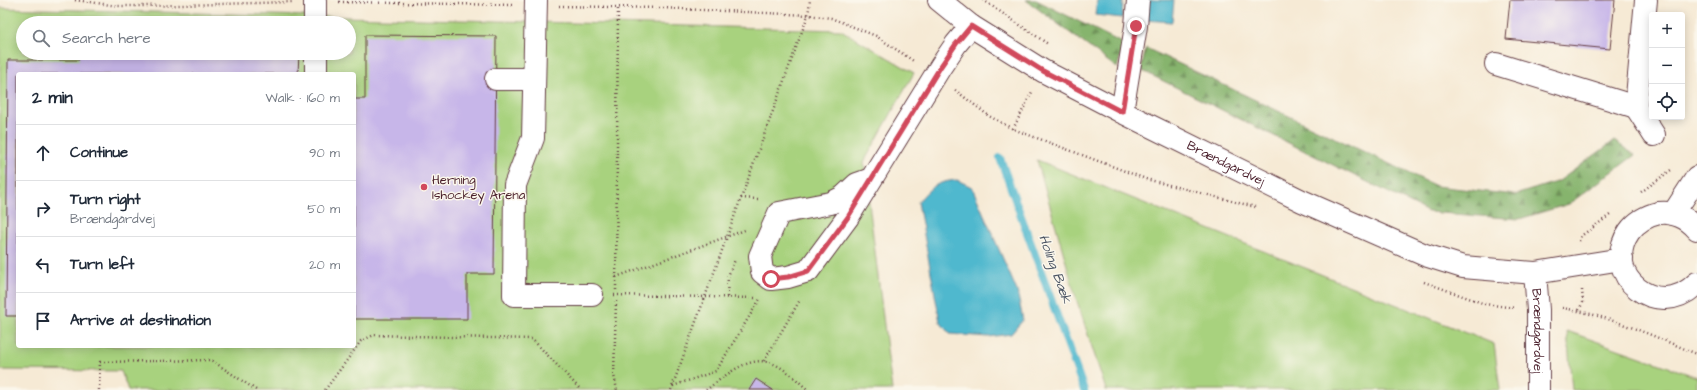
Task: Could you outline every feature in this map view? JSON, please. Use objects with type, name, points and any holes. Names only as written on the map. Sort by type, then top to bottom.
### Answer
[{"type":"street","points":[[315,0],[315,16]]},
{"type":"street","name":"Brændgårdvej","points":[[939,0],[971,26],[1043,71],[1122,112],[1302,201],[1425,255],[1463,266],[1535,272],[1622,259]]},
{"type":"street","points":[[1122,112],[1136,26],[1138,0]]},
{"type":"street","points":[[1646,0],[1636,107],[1654,135]]},
{"type":"street","points":[[536,3],[533,138],[515,185],[514,295],[592,295]]},
{"type":"street","points":[[871,179],[857,184],[843,197],[831,203],[778,213],[760,256],[762,272],[771,279],[788,277],[808,271],[848,217],[956,44],[971,26]]},
{"type":"street","points":[[316,60],[316,72]]},
{"type":"street","points":[[1496,64],[1636,107]]},
{"type":"street","points":[[496,79],[534,79]]},
{"type":"street","points":[[1673,214],[1697,177]]},
{"type":"street","points":[[1695,290],[1669,298],[1658,298],[1646,295],[1637,289],[1629,280],[1624,270],[1622,248],[1626,237],[1636,224],[1651,215],[1662,213],[1673,214],[1685,218],[1697,229]]},
{"type":"street","name":"Brændgårdvej","points":[[1535,272],[1538,310],[1538,390]]},
{"type":"path","points":[[672,390],[808,15],[810,0]]},
{"type":"path","points":[[536,3],[808,15],[831,18],[876,36],[936,76],[988,116],[1013,129],[1146,179],[1256,207]]},
{"type":"path","points":[[618,7],[614,375],[618,390]]},
{"type":"path","points":[[1013,129],[1043,71]]},
{"type":"path","points":[[616,277],[748,229],[768,238]]},
{"type":"path","points":[[1424,281],[1485,304],[1538,310],[1556,307],[1580,310],[1636,329],[1697,354]]},
{"type":"path","points":[[592,295],[761,298],[716,371],[673,386]]},
{"type":"path","points":[[764,361],[800,299],[792,299]]},
{"type":"path","points":[[356,347],[360,341],[374,336],[532,339],[581,390]]},
{"type":"path","points":[[325,390],[355,348]]},
{"type":"path","points":[[99,390],[100,362],[210,360],[256,390]]},
{"type":"path","points":[[706,390],[735,369],[751,362],[764,361],[778,366],[808,390]]},
{"type":"green space","points":[[1026,0],[1036,0],[1124,44],[1117,68]]},
{"type":"green space","points":[[0,8],[306,16],[16,16],[16,60],[356,60],[356,17],[841,30],[914,73],[864,162],[892,390],[128,390],[121,371],[0,370]]},
{"type":"green space","points":[[1146,48],[1436,186],[1515,195],[1559,181],[1614,141],[1635,155],[1569,204],[1519,219],[1428,212],[1141,70]]},
{"type":"green space","points":[[1037,160],[1494,344],[1500,390],[1106,390],[1077,301]]},
{"type":"green space","points":[[1567,331],[1697,377],[1697,390],[1572,390]]},
{"type":"water","points":[[1097,0],[1123,0],[1122,18],[1095,15]]},
{"type":"water","points":[[1147,0],[1174,0],[1172,22],[1146,20]]},
{"type":"water","points":[[957,180],[972,187],[1017,291],[1023,320],[1011,334],[988,337],[950,334],[940,322],[918,202],[935,186],[944,182]]},
{"type":"building","points":[[1510,0],[1615,0],[1610,49],[1506,39]]},
{"type":"building","name":"Herning Ishockey Arena","points":[[365,35],[496,36],[494,274],[467,274],[467,319],[356,319],[356,99],[365,99]]},
{"type":"building","points":[[8,60],[299,60],[298,72],[16,72],[16,316],[6,316]]},
{"type":"building","points":[[756,379],[773,390],[749,390]]},
{"type":"waterway","name":"Holing Bæk","points":[[1000,158],[1084,390]]},
{"type":"place","name":"Herning Ishockey Arena","points":[[424,187]]},
{"type":"route","points":[[771,279],[788,277],[808,271],[848,217],[941,66],[971,26],[1043,71],[1122,112],[1136,26]]}]
